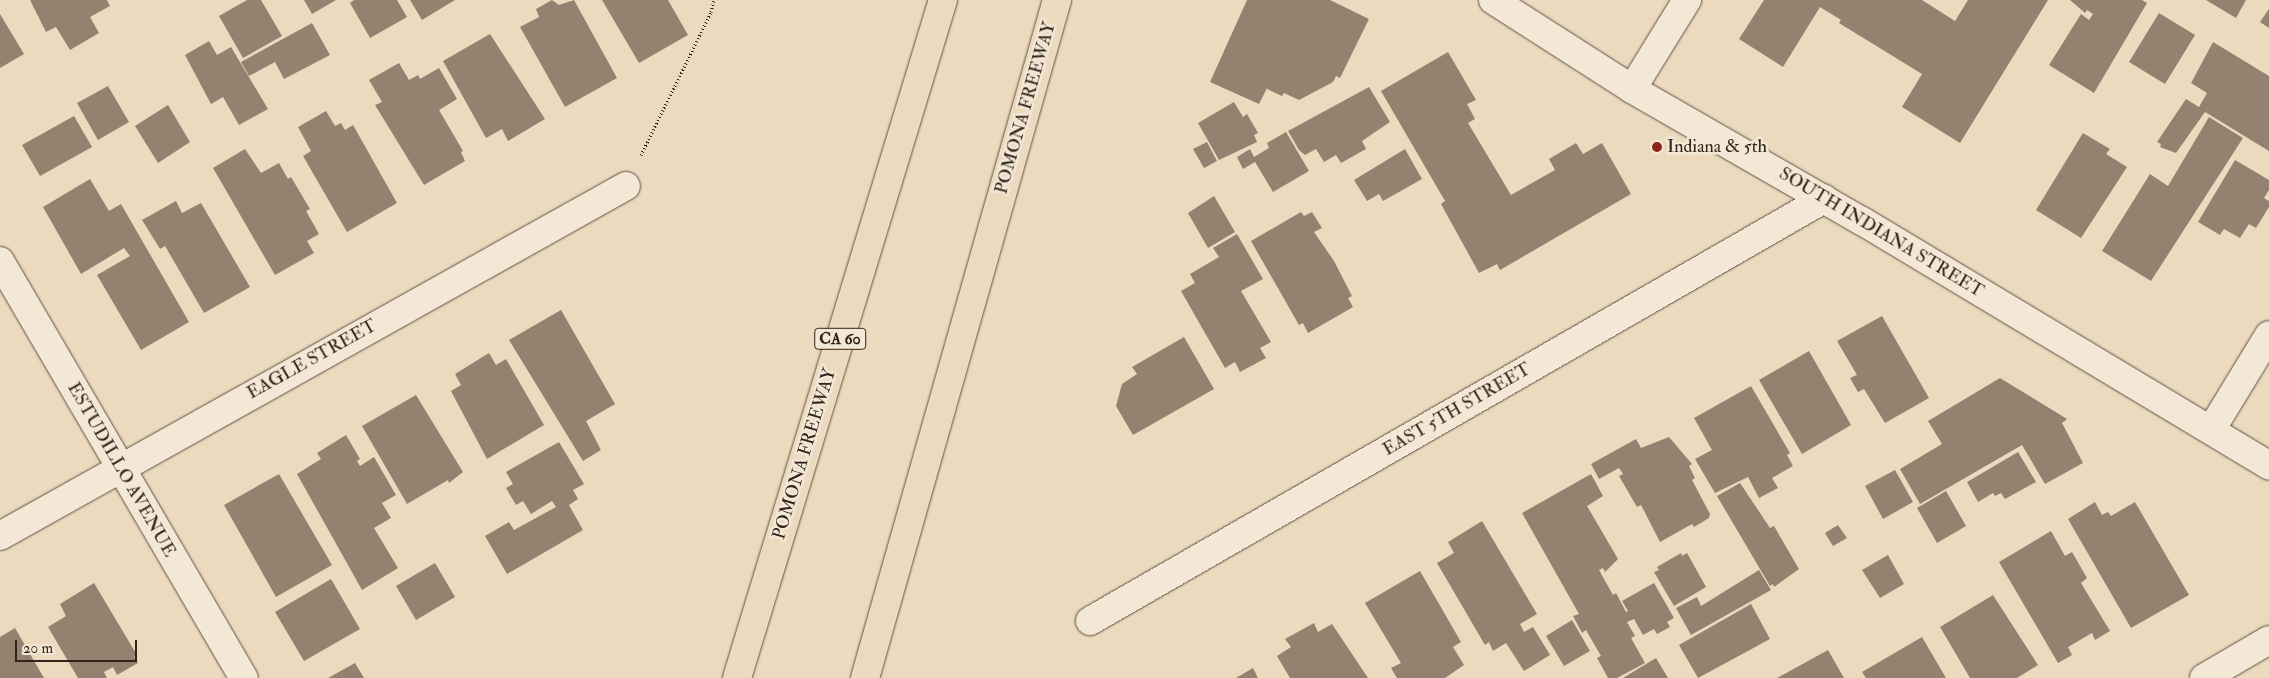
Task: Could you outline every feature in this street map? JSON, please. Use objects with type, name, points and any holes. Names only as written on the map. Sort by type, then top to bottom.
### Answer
[{"type":"highway","name":"POMONA FREEWAY","points":[[737,678],[943,0]]},
{"type":"highway","name":"POMONA FREEWAY","points":[[865,678],[1057,0]]},
{"type":"street","name":"SOUTH INDIANA STREET","points":[[1493,0],[1632,89],[1824,199],[2269,466]]},
{"type":"street","points":[[1632,89],[1687,0]]},
{"type":"street","name":"EAGLE STREET","points":[[0,536],[118,467],[626,186]]},
{"type":"street","name":"EAST 5TH STREET","points":[[1090,621],[1824,199]]},
{"type":"street","name":"ESTUDILLO AVENUE","points":[[0,261],[118,467],[244,678]]},
{"type":"street","points":[[2211,430],[2269,335]]},
{"type":"street","points":[[2204,678],[2269,640]]},
{"type":"path","points":[[626,186],[711,12],[714,0]]},
{"type":"building","points":[[30,0],[107,0],[110,6],[90,17],[99,33],[70,50],[56,27],[46,32]]},
{"type":"building","points":[[247,0],[261,0],[282,36],[243,58],[219,16]]},
{"type":"building","points":[[304,0],[336,0],[312,14]]},
{"type":"building","points":[[354,0],[397,0],[407,17],[370,38],[350,3]]},
{"type":"building","points":[[410,0],[455,0],[422,20]]},
{"type":"building","points":[[552,0],[559,5],[574,0],[617,78],[565,107],[520,27],[539,17],[536,9]]},
{"type":"building","points":[[602,0],[668,0],[688,35],[639,63]]},
{"type":"building","points":[[1247,0],[1330,0],[1369,19],[1340,78],[1336,76],[1333,82],[1299,100],[1284,93],[1282,96],[1267,89],[1268,86],[1259,104],[1210,82]]},
{"type":"building","points":[[1764,0],[1922,0],[1955,21],[1968,0],[2048,0],[1960,143],[1902,107],[1922,74],[1839,23],[1841,20],[1820,7],[1783,67],[1739,39]]},
{"type":"building","points":[[2070,0],[2142,0],[2147,3],[2094,93],[2049,65],[2081,14],[2089,20],[2093,14],[2087,10],[2085,13]]},
{"type":"building","points":[[2206,0],[2246,0],[2236,18]]},
{"type":"building","points":[[2269,9],[2269,28],[2260,22]]},
{"type":"building","points":[[2159,13],[2195,35],[2165,84],[2129,62]]},
{"type":"building","points":[[0,14],[24,54],[0,68]]},
{"type":"building","points":[[312,23],[330,55],[284,79],[275,62],[249,76],[241,62]]},
{"type":"building","points":[[490,34],[545,119],[508,141],[502,129],[486,138],[443,61]]},
{"type":"building","points":[[209,41],[217,55],[231,47],[268,109],[239,125],[223,97],[211,104],[185,55]]},
{"type":"building","points":[[2213,42],[2269,76],[2269,151],[2205,112],[2176,153],[2160,147],[2161,144],[2157,142],[2186,99],[2199,107],[2207,93],[2191,83]]},
{"type":"building","points":[[1448,52],[1476,100],[1467,104],[1475,119],[1468,123],[1511,195],[1555,170],[1549,159],[1576,143],[1583,154],[1602,143],[1631,194],[1500,270],[1497,264],[1479,273],[1441,204],[1445,201],[1381,91]]},
{"type":"building","points":[[399,63],[409,80],[418,75],[420,79],[439,68],[457,99],[439,110],[463,151],[461,152],[465,161],[424,185],[375,105],[382,102],[369,80]]},
{"type":"building","points":[[108,86],[129,122],[98,140],[77,103]]},
{"type":"building","points":[[1369,87],[1390,122],[1362,141],[1366,149],[1341,163],[1336,155],[1324,162],[1316,149],[1305,155],[1299,150],[1288,131]]},
{"type":"building","points":[[1234,102],[1243,117],[1247,114],[1258,133],[1254,135],[1257,142],[1219,160],[1198,123]]},
{"type":"building","points":[[168,105],[190,142],[158,163],[135,126]]},
{"type":"building","points":[[326,111],[335,126],[341,123],[345,130],[353,125],[397,203],[347,232],[303,156],[311,151],[298,127]]},
{"type":"building","points":[[74,116],[92,147],[40,176],[22,145]]},
{"type":"building","points":[[2209,117],[2243,138],[2151,281],[2102,251],[2150,174],[2168,186]]},
{"type":"building","points":[[1286,132],[1309,171],[1273,192],[1255,162],[1243,169],[1237,157],[1250,149],[1254,157],[1269,148],[1267,143]]},
{"type":"building","points":[[2083,133],[2110,149],[2106,154],[2127,167],[2081,238],[2036,210]]},
{"type":"building","points":[[1207,142],[1217,161],[1204,168],[1193,149]]},
{"type":"building","points":[[245,149],[261,173],[279,163],[288,179],[291,177],[310,209],[306,211],[319,234],[307,241],[314,253],[275,275],[213,168]]},
{"type":"building","points":[[1405,149],[1422,179],[1383,201],[1379,194],[1367,201],[1354,180]]},
{"type":"building","points":[[2235,160],[2269,180],[2269,190],[2264,198],[2269,201],[2269,207],[2256,228],[2249,224],[2240,238],[2224,229],[2220,235],[2198,222]]},
{"type":"building","points":[[90,179],[109,211],[121,204],[189,322],[141,350],[97,275],[130,256],[124,248],[81,274],[43,207]]},
{"type":"building","points":[[1214,196],[1235,232],[1208,248],[1188,213]]},
{"type":"building","points":[[176,201],[182,213],[201,203],[250,287],[204,313],[165,246],[160,249],[142,220]]},
{"type":"building","points":[[1301,212],[1304,216],[1312,212],[1322,228],[1314,232],[1334,261],[1352,296],[1348,298],[1353,307],[1308,333],[1303,323],[1299,325],[1251,241]]},
{"type":"building","points":[[1237,234],[1263,279],[1241,291],[1271,342],[1260,348],[1266,358],[1240,372],[1235,362],[1225,368],[1181,291],[1195,283],[1190,274],[1219,257],[1213,248]]},
{"type":"building","points":[[561,310],[615,404],[586,421],[601,450],[583,461],[509,340]]},
{"type":"building","points":[[1882,316],[1929,398],[1885,423],[1864,389],[1858,392],[1850,378],[1857,375],[1837,341]]},
{"type":"building","points":[[1184,337],[1214,389],[1133,435],[1116,406],[1122,384],[1137,374],[1132,367]]},
{"type":"building","points":[[1809,351],[1851,425],[1802,454],[1759,380]]},
{"type":"building","points":[[489,353],[496,365],[506,359],[544,425],[487,459],[451,391],[461,385],[455,374]]},
{"type":"building","points":[[2000,378],[2067,419],[2062,423],[2083,463],[2045,484],[2022,445],[1920,504],[1900,469],[1942,444],[1928,421]]},
{"type":"building","points":[[1751,386],[1790,453],[1787,455],[1793,466],[1772,478],[1778,488],[1759,498],[1748,477],[1715,493],[1695,459],[1712,450],[1694,418]]},
{"type":"building","points":[[416,395],[463,472],[449,483],[448,480],[407,504],[362,426]]},
{"type":"building","points":[[346,435],[360,459],[357,461],[360,466],[374,457],[396,495],[382,503],[391,518],[374,528],[398,568],[362,590],[297,474],[321,459],[317,453]]},
{"type":"building","points":[[1669,437],[1692,464],[1689,466],[1695,478],[1692,480],[1710,514],[1709,518],[1694,527],[1692,524],[1660,542],[1641,505],[1637,507],[1619,476],[1623,474],[1619,468],[1599,479],[1591,464],[1636,439],[1641,448]]},
{"type":"building","points":[[559,442],[584,484],[573,490],[578,499],[569,505],[583,530],[507,574],[485,536],[509,522],[514,530],[556,507],[552,501],[531,514],[523,501],[516,505],[506,488],[513,484],[506,472]]},
{"type":"building","points":[[2018,452],[2036,482],[2005,499],[2001,493],[1995,496],[1993,493],[1978,502],[1967,482]]},
{"type":"building","points":[[1895,470],[1913,502],[1883,519],[1865,486]]},
{"type":"building","points":[[279,474],[332,565],[276,597],[224,505]]},
{"type":"building","points":[[1591,474],[1603,496],[1587,506],[1618,559],[1605,572],[1603,568],[1599,570],[1613,595],[1616,593],[1626,612],[1628,611],[1622,601],[1654,583],[1674,618],[1667,622],[1670,627],[1657,634],[1654,629],[1643,635],[1634,619],[1627,622],[1635,636],[1631,638],[1645,663],[1617,678],[1608,678],[1597,658],[1601,656],[1586,630],[1582,633],[1573,616],[1579,614],[1522,513]]},
{"type":"building","points":[[1740,483],[1770,528],[1774,526],[1799,569],[1774,587],[1773,584],[1770,586],[1717,496]]},
{"type":"building","points":[[1946,491],[1966,526],[1937,543],[1917,508]]},
{"type":"building","points":[[2095,502],[2102,515],[2108,512],[2111,516],[2135,502],[2189,595],[2131,628],[2068,519]]},
{"type":"building","points":[[1482,521],[1537,614],[1520,624],[1524,632],[1533,627],[1550,655],[1524,671],[1506,643],[1493,651],[1489,642],[1485,645],[1437,563],[1454,553],[1448,542]]},
{"type":"building","points":[[1838,525],[1847,538],[1833,546],[1825,533]]},
{"type":"building","points":[[2051,531],[2065,556],[2072,552],[2087,578],[2081,583],[2110,631],[2095,640],[2092,633],[2068,647],[2072,655],[2058,663],[1999,562]]},
{"type":"building","points":[[1681,553],[1682,556],[1687,553],[1706,587],[1674,606],[1654,572],[1659,570],[1657,567]]},
{"type":"building","points":[[1888,555],[1904,584],[1880,598],[1862,570]]},
{"type":"building","points":[[435,563],[455,597],[416,620],[396,586]]},
{"type":"building","points":[[1759,570],[1771,590],[1691,635],[1676,608],[1697,597],[1701,606]]},
{"type":"building","points":[[1420,571],[1461,642],[1453,647],[1464,665],[1445,678],[1397,678],[1391,668],[1401,663],[1365,603]]},
{"type":"building","points":[[331,579],[360,629],[304,661],[275,612]]},
{"type":"building","points":[[94,583],[137,655],[134,657],[138,663],[117,675],[113,667],[104,672],[107,678],[78,678],[48,627],[66,616],[60,604]]},
{"type":"building","points":[[1993,595],[2038,665],[2017,678],[1970,678],[1940,627]]},
{"type":"building","points":[[1751,604],[1770,639],[1698,678],[1679,645]]},
{"type":"building","points":[[1572,620],[1590,651],[1564,666],[1546,636]]},
{"type":"building","points":[[1314,623],[1318,632],[1332,624],[1368,678],[1290,678],[1277,656],[1291,647],[1285,639]]},
{"type":"building","points":[[15,628],[44,678],[0,678],[0,637]]},
{"type":"building","points":[[1922,637],[1946,678],[1866,678],[1862,672]]},
{"type":"building","points":[[1828,650],[1844,678],[1777,678]]},
{"type":"building","points":[[1656,658],[1668,678],[1623,678]]},
{"type":"building","points":[[355,663],[364,678],[328,678]]},
{"type":"building","points":[[1253,668],[1258,678],[1236,678]]},
{"type":"place","name":"Indiana & 5th","points":[[1657,147]]}]
